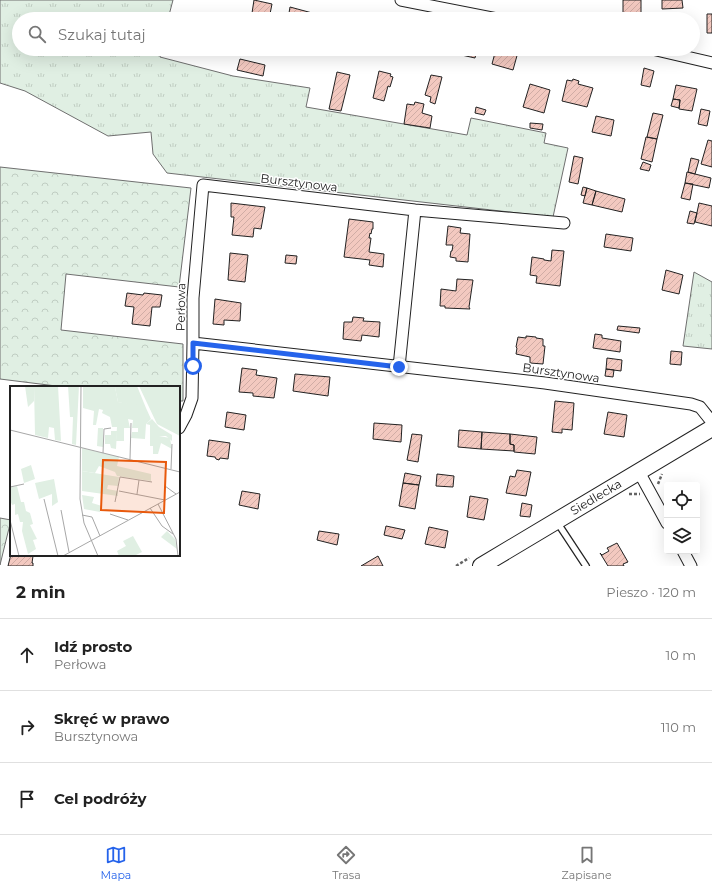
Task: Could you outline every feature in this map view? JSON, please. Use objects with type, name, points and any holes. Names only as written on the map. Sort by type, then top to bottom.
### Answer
[{"type":"main road","name":"Siedlecka","points":[[481,566],[712,428]]},
{"type":"street","points":[[402,0],[462,12]]},
{"type":"street","points":[[682,56],[712,63]]},
{"type":"street","name":"Bursztynowa","points":[[203,185],[416,210],[564,223]]},
{"type":"street","name":"Perłowa","points":[[180,426],[192,398],[193,298],[203,185]]},
{"type":"street","points":[[399,367],[416,210]]},
{"type":"street","name":"Bursztynowa","points":[[193,343],[544,383],[691,404],[700,407],[712,422]]},
{"type":"street","points":[[639,472],[664,518]]},
{"type":"street","points":[[685,554],[691,566]]},
{"type":"lane","points":[[557,521],[586,566]]},
{"type":"green space","points":[[0,0],[173,0],[170,12],[12,12],[12,56],[160,56],[233,76],[310,88],[306,107],[467,135],[471,118],[546,133],[544,143],[568,148],[553,217],[167,173],[153,154],[151,132],[108,136],[25,91],[0,83]]},
{"type":"green space","points":[[0,167],[191,188],[179,287],[66,274],[61,330],[183,344],[183,401],[180,401],[180,386],[56,386],[0,379]]},
{"type":"green space","points":[[694,272],[712,282],[712,349],[683,346]]},
{"type":"green space","points":[[0,518],[10,520],[10,524],[0,565]]},
{"type":"building","points":[[254,0],[272,4],[270,12],[252,12]]},
{"type":"building","points":[[623,0],[641,0],[641,12],[623,12]]},
{"type":"building","points":[[662,0],[682,0],[683,8],[662,9]]},
{"type":"building","points":[[290,7],[309,12],[289,12]]},
{"type":"building","points":[[707,14],[712,14],[712,33],[707,33]]},
{"type":"building","points":[[494,56],[517,56],[513,70],[492,64]]},
{"type":"building","points":[[240,59],[265,65],[263,76],[237,70]]},
{"type":"building","points":[[644,68],[654,71],[650,87],[641,85]]},
{"type":"building","points":[[379,71],[391,74],[390,76],[393,77],[390,87],[388,86],[384,101],[373,98]]},
{"type":"building","points":[[337,72],[350,75],[341,111],[329,109]]},
{"type":"building","points":[[431,75],[442,77],[435,104],[430,102],[431,97],[425,95]]},
{"type":"building","points":[[573,79],[579,81],[578,84],[593,88],[587,107],[562,101],[567,80],[572,81]]},
{"type":"building","points":[[530,84],[550,90],[544,113],[523,107]]},
{"type":"building","points":[[676,85],[697,89],[692,111],[679,109],[680,100],[673,99]]},
{"type":"building","points":[[673,99],[680,100],[679,108],[671,106]]},
{"type":"building","points":[[415,102],[424,104],[422,113],[432,116],[430,128],[404,124],[407,104],[414,105]]},
{"type":"building","points":[[476,107],[486,110],[484,115],[475,113]]},
{"type":"building","points":[[701,109],[710,111],[707,126],[698,124]]},
{"type":"building","points":[[653,113],[663,115],[657,139],[647,137]]},
{"type":"building","points":[[596,116],[614,120],[611,136],[592,132]]},
{"type":"building","points":[[530,123],[543,124],[542,130],[530,128]]},
{"type":"building","points":[[646,137],[657,139],[652,162],[641,159]]},
{"type":"building","points":[[708,140],[712,141],[712,167],[701,164]]},
{"type":"building","points":[[574,156],[583,158],[578,184],[569,182]]},
{"type":"building","points":[[691,158],[699,160],[695,174],[688,172]]},
{"type":"building","points":[[643,162],[651,165],[649,171],[640,169]]},
{"type":"building","points":[[687,172],[711,178],[709,188],[685,183]]},
{"type":"building","points":[[685,183],[693,184],[690,200],[681,198]]},
{"type":"building","points":[[583,187],[587,188],[585,196],[581,195]]},
{"type":"building","points":[[587,188],[596,191],[592,205],[583,203]]},
{"type":"building","points":[[596,191],[625,199],[622,212],[592,205]]},
{"type":"building","points":[[231,203],[265,207],[261,229],[254,228],[253,237],[232,235],[234,217],[231,217]]},
{"type":"building","points":[[699,203],[712,206],[712,226],[695,222]]},
{"type":"building","points":[[690,211],[697,213],[694,224],[687,223]]},
{"type":"building","points":[[349,219],[373,222],[373,229],[369,238],[371,238],[369,252],[384,254],[383,267],[369,265],[370,260],[344,257]]},
{"type":"building","points":[[448,226],[461,228],[460,233],[470,234],[468,262],[456,261],[456,258],[450,257],[453,245],[446,245]]},
{"type":"building","points":[[606,234],[633,238],[631,251],[604,247]]},
{"type":"building","points":[[552,250],[564,251],[560,286],[536,283],[537,276],[530,275],[532,257],[551,261]]},
{"type":"building","points":[[230,253],[248,255],[245,282],[228,280]]},
{"type":"building","points":[[286,255],[297,256],[296,264],[285,263]]},
{"type":"building","points":[[666,270],[683,275],[679,294],[662,290]]},
{"type":"building","points":[[457,279],[473,280],[469,307],[470,309],[445,308],[445,306],[440,306],[441,289],[456,291]]},
{"type":"building","points":[[127,293],[162,295],[160,307],[152,307],[150,326],[132,324],[134,307],[125,306]]},
{"type":"building","points":[[215,299],[241,303],[240,321],[224,320],[224,325],[213,324]]},
{"type":"building","points":[[353,317],[364,318],[363,321],[380,322],[379,337],[362,335],[361,341],[343,339],[344,322],[352,322]]},
{"type":"building","points":[[618,326],[640,328],[639,333],[617,330]]},
{"type":"building","points":[[595,334],[602,335],[602,338],[621,341],[620,352],[593,348]]},
{"type":"building","points":[[526,336],[543,339],[543,346],[545,346],[543,364],[530,363],[530,357],[516,354],[518,337],[526,338]]},
{"type":"building","points":[[671,351],[682,352],[681,365],[670,364]]},
{"type":"building","points":[[607,358],[622,360],[621,371],[606,369]]},
{"type":"building","points":[[242,368],[257,370],[256,375],[277,378],[274,398],[253,396],[253,393],[239,392]]},
{"type":"building","points":[[606,369],[614,370],[613,377],[605,376]]},
{"type":"building","points":[[295,374],[330,377],[328,396],[293,391]]},
{"type":"building","points":[[555,401],[574,403],[572,430],[562,429],[562,433],[552,432]]},
{"type":"building","points":[[227,412],[246,415],[244,430],[225,427]]},
{"type":"building","points":[[608,412],[627,415],[624,437],[604,434]]},
{"type":"building","points":[[374,423],[402,425],[401,442],[373,439]]},
{"type":"building","points":[[459,430],[482,432],[481,449],[458,447]]},
{"type":"building","points":[[482,432],[510,434],[510,444],[514,445],[514,451],[481,449]]},
{"type":"building","points":[[412,434],[422,435],[418,462],[407,460]]},
{"type":"building","points":[[510,434],[537,437],[535,454],[514,452],[514,445],[510,444]]},
{"type":"building","points":[[209,440],[230,443],[228,459],[220,458],[219,460],[215,457],[207,456]]},
{"type":"building","points":[[517,470],[531,472],[526,496],[506,493],[510,476],[515,477]]},
{"type":"building","points":[[405,473],[421,476],[419,485],[403,483]]},
{"type":"building","points":[[437,474],[454,476],[453,487],[436,486]]},
{"type":"building","points":[[403,483],[419,485],[415,509],[399,506]]},
{"type":"building","points":[[242,491],[260,494],[258,509],[239,505]]},
{"type":"building","points":[[470,496],[488,499],[484,520],[467,517]]},
{"type":"building","points":[[522,503],[532,505],[530,517],[520,516]]},
{"type":"building","points":[[386,526],[405,530],[402,539],[384,535]]},
{"type":"building","points":[[429,527],[448,531],[445,548],[425,544]]},
{"type":"building","points":[[319,531],[339,534],[337,545],[317,540]]},
{"type":"building","points":[[617,543],[628,562],[623,564],[624,566],[608,566],[600,553],[602,555],[609,551],[607,548]]},
{"type":"building","points":[[10,556],[33,556],[33,566],[8,566]]},
{"type":"building","points":[[378,556],[383,566],[361,566]]},
{"type":"route","points":[[193,366],[193,343],[399,367]]}]
